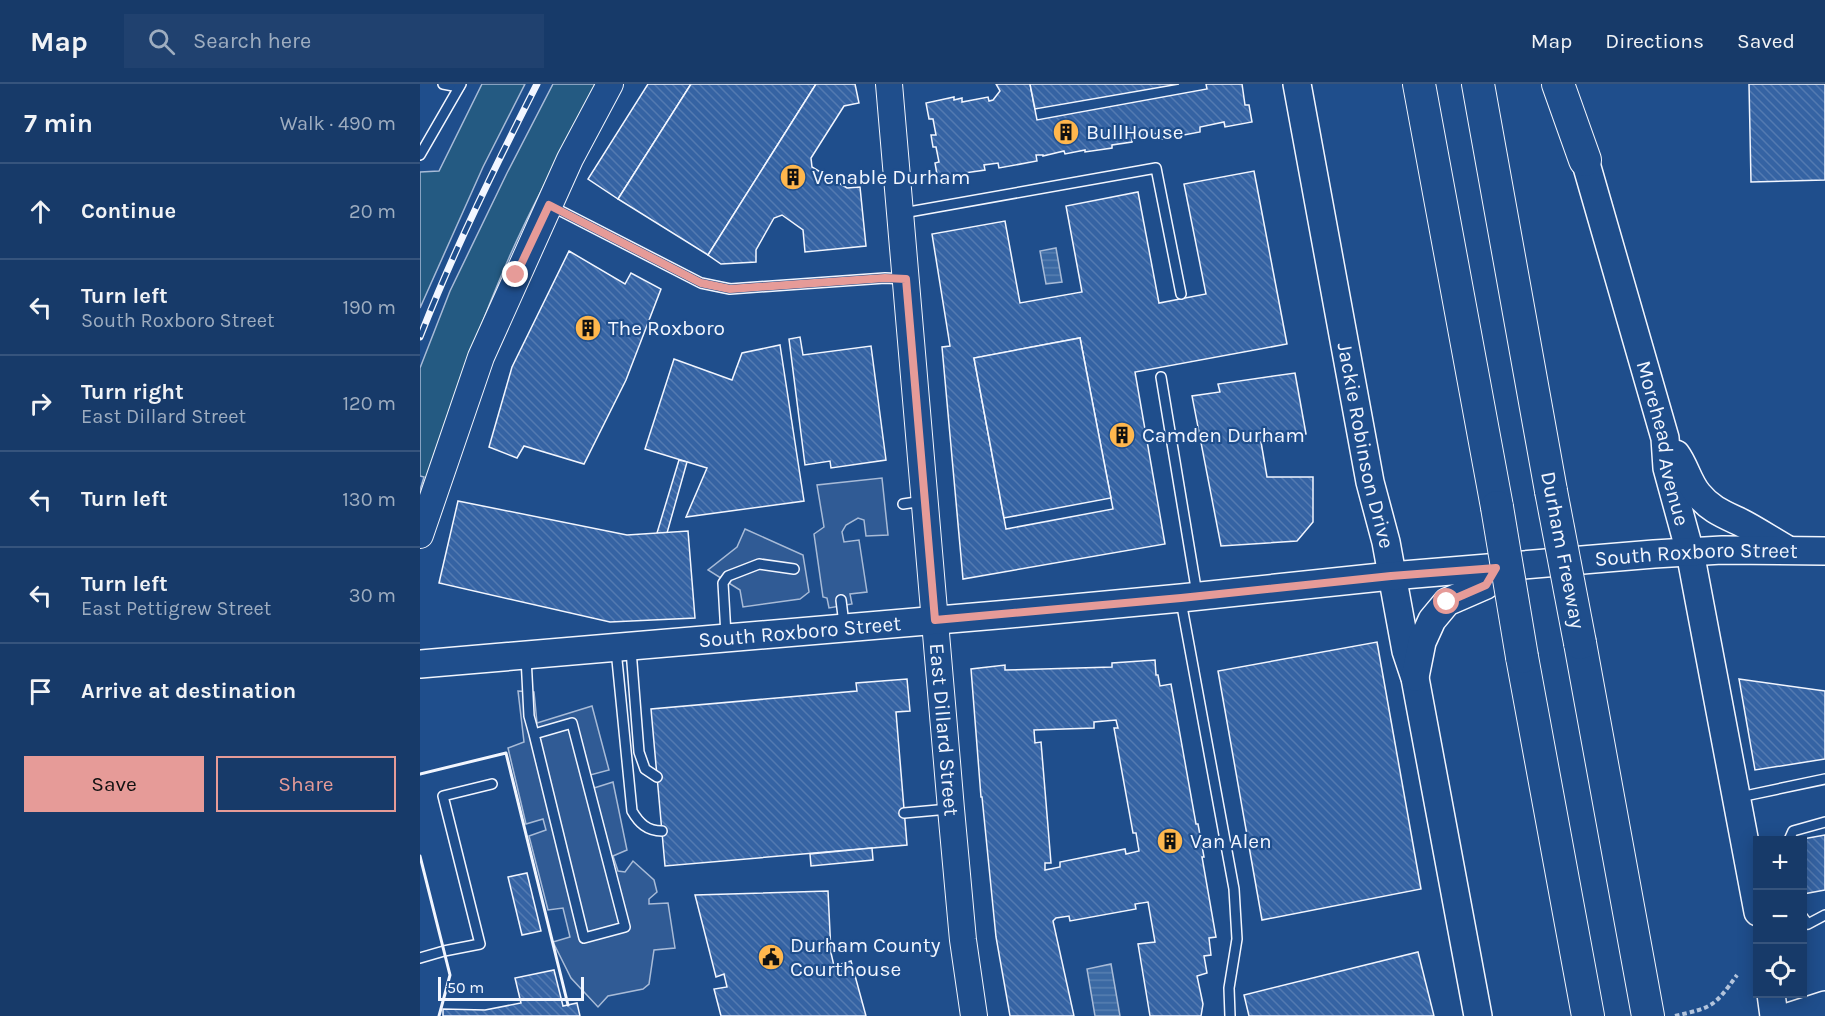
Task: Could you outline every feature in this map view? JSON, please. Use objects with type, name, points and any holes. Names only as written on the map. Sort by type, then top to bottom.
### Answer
[{"type":"highway","points":[[1419,84],[1588,1016]]},
{"type":"highway","name":"Durham Freeway","points":[[1478,84],[1648,1016]]},
{"type":"highway","points":[[1558,84],[1585,160]]},
{"type":"main road","name":"Jackie Robinson Drive","points":[[1297,84],[1370,482],[1386,542],[1406,651],[1415,678],[1478,1016]]},
{"type":"main road","name":"Morehead Avenue","points":[[1585,160],[1665,438],[1667,468],[1690,552],[1754,890]]},
{"type":"main road","points":[[1665,438],[1684,465],[1697,493],[1708,505],[1789,550]]},
{"type":"main road","name":"South Roxboro Street","points":[[420,664],[1189,597],[1391,576],[1722,550],[1825,551]]},
{"type":"main road","points":[[1415,678],[1422,642],[1432,620],[1447,602],[1486,585],[1496,568]]},
{"type":"main road","points":[[1772,998],[1774,1016]]},
{"type":"main road","points":[[1791,1016],[1825,1005]]},
{"type":"street","points":[[420,535],[481,357],[588,122],[610,84]]},
{"type":"street","name":"East Dillard Street","points":[[889,84],[906,279],[914,502],[935,620],[963,940],[974,1016]]},
{"type":"street","name":"Morehead Avenue","points":[[1575,84],[1585,160]]},
{"type":"lane","points":[[420,155],[460,86],[443,84]]},
{"type":"lane","points":[[901,214],[1156,168],[1180,294]]},
{"type":"lane","points":[[549,205],[701,283],[730,289],[885,278],[906,279]]},
{"type":"lane","points":[[1161,376],[1189,597],[1234,889],[1237,939],[1229,988],[1230,1016]]},
{"type":"lane","points":[[727,638],[723,583],[728,576],[759,564],[794,569]]},
{"type":"lane","points":[[841,600],[844,628]]},
{"type":"lane","points":[[623,647],[636,713],[641,762],[645,769],[657,777]]},
{"type":"lane","points":[[623,647],[622,714],[629,801],[637,819],[648,829],[662,831]]},
{"type":"lane","points":[[526,654],[529,716],[584,938],[625,927],[572,723],[534,734]]},
{"type":"lane","points":[[622,714],[636,713]]},
{"type":"lane","points":[[1737,797],[1825,779]]},
{"type":"lane","points":[[420,958],[480,944],[443,796],[492,784]]},
{"type":"lane","points":[[904,813],[951,809]]},
{"type":"lane","points":[[1790,836],[1792,831],[1825,822]]},
{"type":"lane","points":[[1807,920],[1825,915]]},
{"type":"path","points":[[1676,1016],[1709,1007],[1719,999],[1737,975]]},
{"type":"shaded area","points":[[482,84],[525,84],[483,167],[420,308],[420,172],[439,171]]},
{"type":"shaded area","points":[[553,84],[599,84],[560,154],[502,274],[448,416],[420,501],[420,490],[424,477],[420,476],[420,368],[450,291]]},
{"type":"shaded area","points":[[1056,248],[1062,282],[1046,284],[1040,251]]},
{"type":"shaded area","points":[[882,478],[888,535],[866,536],[864,520],[858,518],[846,525],[842,532],[844,542],[859,540],[867,592],[850,594],[852,604],[829,608],[827,598],[823,597],[814,534],[824,527],[817,485]]},
{"type":"shaded area","points":[[745,529],[803,555],[809,592],[800,599],[743,607],[740,590],[708,570],[737,547]]},
{"type":"shaded area","points":[[518,691],[534,692],[537,723],[592,706],[609,770],[590,775],[594,788],[613,782],[627,850],[613,856],[618,871],[625,872],[633,861],[654,880],[657,892],[649,899],[649,904],[668,903],[675,948],[654,950],[649,984],[643,989],[608,996],[598,1007],[571,978],[553,942],[570,937],[563,908],[548,910],[529,836],[546,830],[543,819],[526,824],[508,748],[524,742]]},
{"type":"shaded area","points":[[1111,964],[1120,1016],[1095,1016],[1087,969]]},
{"type":"building","points":[[648,84],[691,84],[618,199],[588,179]]},
{"type":"building","points":[[691,84],[816,84],[708,255],[618,199]]},
{"type":"building","name":"Venable Durham","points":[[816,84],[855,84],[859,103],[844,106],[811,158],[812,167],[847,188],[860,187],[866,246],[805,252],[803,230],[782,215],[774,218],[756,250],[756,262],[721,264],[708,255]]},
{"type":"building","name":"BullHouse","points":[[996,84],[1030,84],[1037,120],[1207,89],[1206,84],[1242,84],[1245,105],[1249,105],[1252,122],[1225,127],[1224,122],[1200,127],[1200,132],[1162,139],[1161,133],[1149,134],[1132,138],[1132,142],[1112,145],[1112,148],[1036,155],[1037,161],[999,168],[998,163],[984,165],[985,170],[938,180],[935,163],[939,162],[931,135],[936,135],[933,119],[929,119],[926,103],[954,97],[954,100],[962,98],[962,102],[988,97],[989,101],[993,100],[1000,91]]},
{"type":"building","points":[[1030,84],[1179,84],[1035,109]]},
{"type":"building","points":[[1749,84],[1825,84],[1825,180],[1751,182]]},
{"type":"building","name":"Camden Durham","points":[[1254,171],[1287,344],[1135,372],[1165,544],[963,579],[942,347],[950,346],[932,234],[1005,221],[1020,303],[1082,292],[1066,206],[1138,192],[1159,303],[1206,294],[1184,184]],"holes":[[[1080,338],[1113,509],[1006,529],[974,358]]]},
{"type":"building","name":"The Roxboro","points":[[569,251],[625,284],[631,273],[661,289],[626,380],[584,464],[524,446],[517,458],[489,447],[512,367]]},
{"type":"building","points":[[800,337],[803,355],[871,346],[886,460],[831,468],[830,461],[805,465],[789,339]]},
{"type":"building","points":[[1080,338],[1111,498],[1004,518],[974,358]]},
{"type":"building","points":[[780,345],[804,501],[686,517],[707,468],[645,449],[674,359],[732,380],[742,353]]},
{"type":"building","points":[[1295,373],[1306,434],[1261,442],[1267,477],[1313,477],[1313,522],[1297,541],[1221,546],[1192,396],[1220,392],[1218,384]]},
{"type":"building","points":[[679,460],[687,462],[667,533],[657,533]]},
{"type":"building","points":[[458,501],[627,535],[688,531],[695,618],[610,622],[439,583]]},
{"type":"building","points":[[1377,642],[1421,889],[1262,920],[1218,671]]},
{"type":"building","name":"Van Alen","points":[[1155,660],[1156,675],[1158,675],[1160,686],[1171,684],[1204,857],[1202,857],[1216,937],[1209,938],[1211,955],[1204,956],[1207,973],[1197,976],[1203,1004],[1201,1016],[1150,1016],[1138,944],[1155,942],[1148,902],[1135,904],[1136,909],[1070,921],[1069,916],[1056,918],[1053,921],[1074,1016],[1010,1016],[996,937],[981,797],[971,669],[1005,665],[1005,670],[1112,667],[1112,663]],"holes":[[[1116,720],[1118,728],[1114,728],[1133,833],[1136,833],[1139,851],[1126,854],[1125,849],[1060,862],[1060,867],[1045,870],[1045,863],[1051,863],[1041,742],[1035,743],[1034,730],[1094,728],[1094,722]]]},
{"type":"building","points":[[907,679],[910,711],[896,712],[907,845],[665,866],[651,709],[857,691],[856,683]]},
{"type":"building","points":[[1739,679],[1825,691],[1825,759],[1755,770]]},
{"type":"building","points":[[1825,835],[1825,890],[1807,893],[1807,890],[1807,838]]},
{"type":"building","points":[[872,848],[873,860],[811,866],[810,854]]},
{"type":"building","points":[[527,873],[541,931],[522,935],[508,877]]},
{"type":"building","name":"Durham County Courthouse","points":[[828,891],[831,953],[834,966],[851,961],[866,1016],[721,1016],[714,989],[727,987],[724,974],[716,977],[695,895]]},
{"type":"building","points":[[1418,952],[1434,1016],[1249,1016],[1244,995]]},
{"type":"building","points":[[554,970],[563,1006],[577,1003],[580,1016],[443,1016],[443,1009],[485,1010],[521,1003],[515,978]]},
{"type":"railway","points":[[420,337],[476,209],[537,84]]},
{"type":"wall","points":[[420,774],[506,753],[568,1005]]},
{"type":"wall","points":[[420,856],[450,975],[439,1016]]},
{"type":"place","name":"BullHouse","points":[[1066,132]]},
{"type":"place","name":"Venable Durham","points":[[793,177]]},
{"type":"place","name":"The Roxboro","points":[[588,328]]},
{"type":"place","name":"Camden Durham","points":[[1122,435]]},
{"type":"place","name":"Van Alen","points":[[1170,841]]},
{"type":"place","name":"Durham County Courthouse","points":[[771,957]]},
{"type":"route","points":[[516,275],[549,205],[701,283],[730,289],[885,278],[906,279],[935,620],[1496,568],[1486,585],[1447,602]]}]
